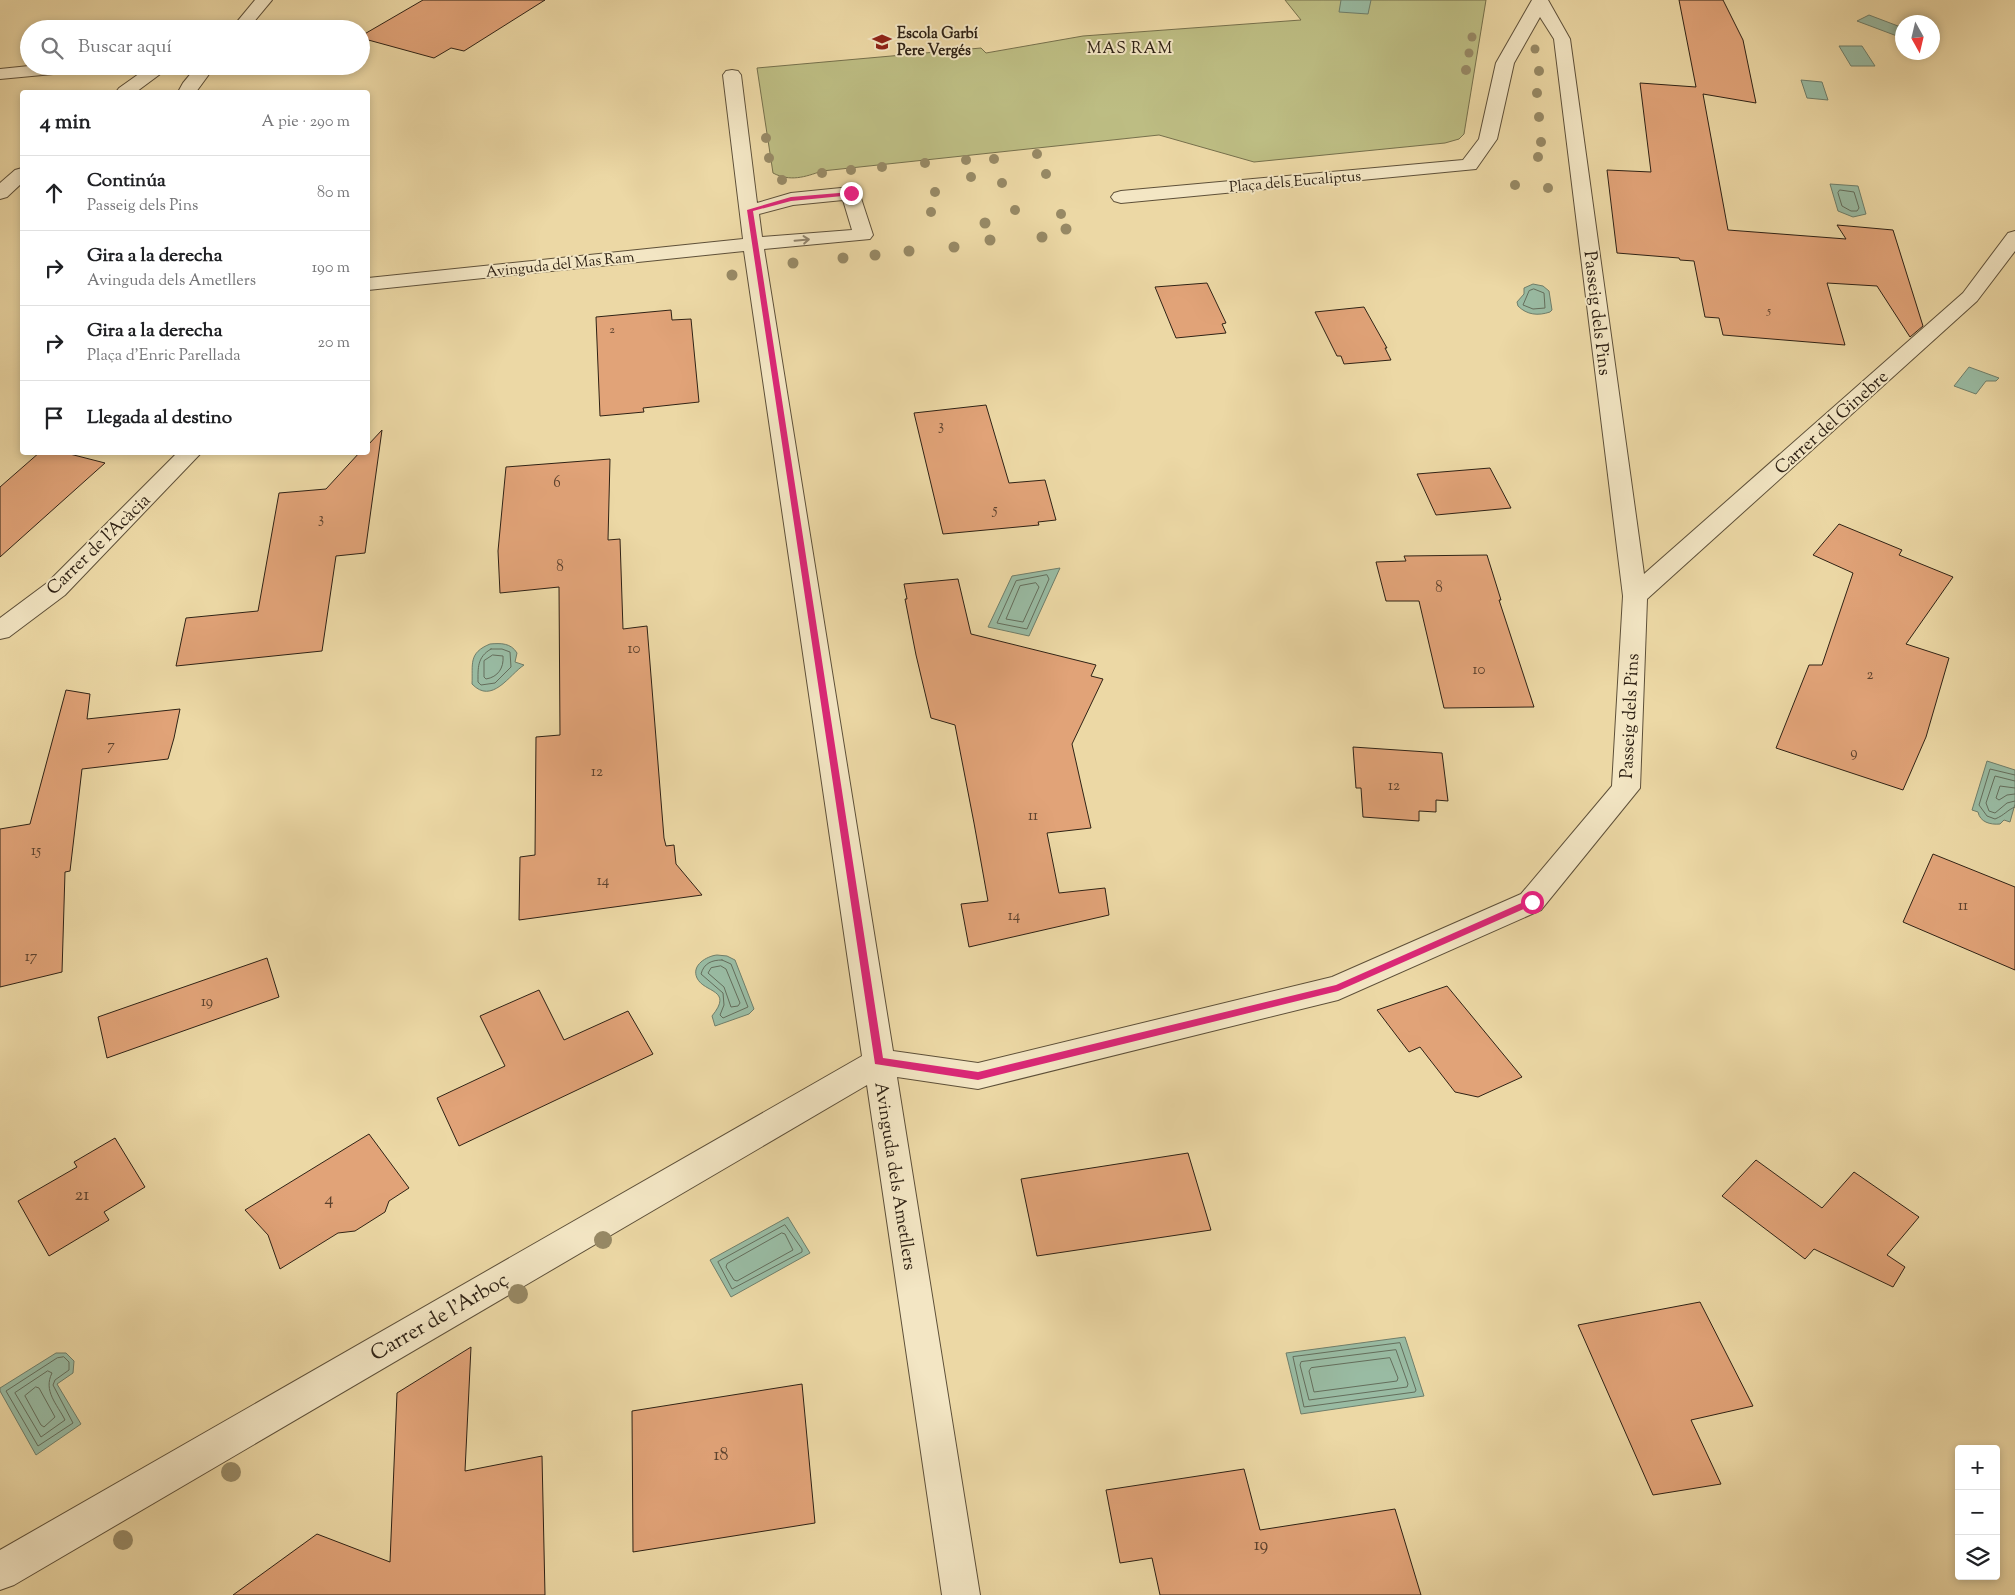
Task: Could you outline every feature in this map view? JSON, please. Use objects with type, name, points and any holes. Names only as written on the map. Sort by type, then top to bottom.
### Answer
[{"type":"street","points":[[247,20],[264,0]]},
{"type":"street","name":"Plaça dels Eucaliptus","points":[[1121,196],[1469,165],[1488,139],[1505,63],[1541,1]]},
{"type":"street","name":"Passeig dels Pins","points":[[879,1062],[978,1076],[1338,988],[1532,902],[1626,788],[1635,596],[1562,39],[1541,1]]},
{"type":"street","points":[[0,74],[20,72]]},
{"type":"street","points":[[128,90],[149,75]]},
{"type":"street","points":[[189,90],[199,75]]},
{"type":"street","name":"Avinguda dels Ametllers","points":[[732,75],[753,244],[961,1595]]},
{"type":"street","points":[[0,193],[20,176]]},
{"type":"street","name":"Avinguda del Mas Ram","points":[[370,284],[753,244],[863,235],[851,193],[791,199],[750,210]]},
{"type":"street","name":"Carrer del Ginebre","points":[[1635,596],[1970,297],[2015,238]]},
{"type":"street","name":"Carrer de l'Acàcia","points":[[0,631],[56,589],[188,455]]},
{"type":"street","name":"Carrer de l'Arboç","points":[[0,1571],[879,1062]]},
{"type":"green space","points":[[1285,0],[1486,0],[1464,134],[1459,139],[1445,143],[1254,162],[1159,135],[822,171],[798,178],[779,176],[773,173],[757,68],[981,48],[986,53],[1083,36],[1301,20]]},
{"type":"water","points":[[1341,0],[1371,0],[1368,14],[1339,12]]},
{"type":"water","points":[[1869,15],[1895,25],[1895,35],[1857,21]]},
{"type":"water","points":[[1839,46],[1862,46],[1875,66],[1851,66]]},
{"type":"water","points":[[1801,80],[1822,82],[1828,100],[1807,98]]},
{"type":"water","points":[[1830,184],[1858,186],[1866,214],[1853,217],[1838,211]]},
{"type":"water","points":[[1533,284],[1543,286],[1549,291],[1552,310],[1550,312],[1533,314],[1518,306],[1517,302],[1524,294],[1524,288]]},
{"type":"water","points":[[1969,367],[1999,378],[1996,381],[1986,381],[1976,394],[1954,386]]},
{"type":"water","points":[[1060,568],[1029,636],[988,627],[1012,576]]},
{"type":"water","points":[[490,644],[509,645],[517,653],[515,662],[524,665],[493,690],[479,690],[472,684],[473,660],[478,651]]},
{"type":"water","points":[[1987,761],[2015,770],[2015,804],[2010,822],[2004,820],[2000,824],[1989,823],[1981,818],[1978,812],[1972,810]]},
{"type":"water","points":[[717,955],[727,956],[735,960],[754,1009],[749,1014],[715,1026],[712,1016],[718,1007],[719,996],[701,983],[697,978],[696,969],[701,962]]},
{"type":"water","points":[[788,1217],[810,1253],[731,1297],[710,1260]]},
{"type":"water","points":[[1405,1337],[1424,1396],[1301,1414],[1286,1353]]},
{"type":"water","points":[[56,1353],[66,1353],[74,1361],[73,1373],[57,1384],[81,1424],[36,1455],[0,1388]]},
{"type":"building","points":[[423,0],[545,0],[464,51],[451,48],[434,58],[370,40],[370,31]]},
{"type":"building","points":[[1679,0],[1723,0],[1743,40],[1756,103],[1703,94],[1728,230],[1846,239],[1837,225],[1893,230],[1923,326],[1910,337],[1877,286],[1827,283],[1845,345],[1723,335],[1719,318],[1705,317],[1694,261],[1617,253],[1607,170],[1651,172],[1640,83],[1696,87]]},
{"type":"building","points":[[1207,283],[1226,323],[1222,324],[1226,333],[1176,338],[1155,287]]},
{"type":"building","points":[[1364,307],[1387,348],[1385,348],[1391,360],[1344,364],[1341,356],[1337,356],[1315,312]]},
{"type":"building","points":[[671,310],[672,320],[691,319],[699,402],[643,408],[644,412],[600,416],[596,317]]},
{"type":"building","points":[[986,405],[1009,483],[1045,480],[1056,520],[1038,522],[1039,525],[943,534],[914,413]]},
{"type":"building","points":[[382,430],[365,553],[336,556],[322,651],[176,666],[186,618],[258,611],[279,493],[326,489],[357,455],[370,455],[370,443]]},
{"type":"building","points":[[37,455],[74,455],[105,463],[0,557],[0,487]]},
{"type":"building","points":[[610,459],[608,540],[620,539],[623,629],[647,626],[664,838],[666,846],[674,845],[676,864],[702,895],[519,920],[520,857],[535,855],[536,737],[560,735],[559,587],[500,593],[498,551],[506,467]]},
{"type":"building","points":[[1490,468],[1511,508],[1436,515],[1417,474]]},
{"type":"building","points":[[1839,524],[1902,550],[1899,555],[1953,577],[1906,644],[1949,658],[1926,737],[1903,790],[1776,748],[1809,665],[1822,665],[1853,573],[1813,555]]},
{"type":"building","points":[[1487,555],[1501,600],[1499,600],[1534,707],[1444,708],[1419,601],[1386,601],[1376,562],[1406,561],[1404,556]]},
{"type":"building","points":[[958,579],[971,634],[1096,665],[1091,676],[1103,679],[1072,744],[1091,828],[1047,833],[1059,893],[1105,888],[1109,915],[969,947],[961,904],[988,901],[955,725],[931,718],[916,655],[905,599],[907,599],[904,584]]},
{"type":"building","points":[[66,690],[90,694],[87,719],[180,709],[174,738],[168,759],[82,769],[70,871],[65,872],[62,972],[0,987],[0,829],[30,824]]},
{"type":"building","points":[[1353,747],[1442,753],[1448,801],[1436,800],[1436,812],[1419,811],[1419,821],[1363,817],[1361,788],[1356,788]]},
{"type":"building","points":[[1933,854],[2015,887],[2015,970],[1903,922]]},
{"type":"building","points":[[267,958],[279,997],[107,1058],[98,1017]]},
{"type":"building","points":[[1447,986],[1522,1077],[1478,1097],[1455,1092],[1420,1047],[1409,1052],[1377,1010]]},
{"type":"building","points":[[539,990],[564,1040],[628,1011],[653,1054],[459,1146],[437,1098],[505,1066],[480,1016]]},
{"type":"building","points":[[369,1134],[409,1188],[389,1201],[385,1212],[355,1231],[338,1233],[280,1269],[268,1235],[245,1210]]},
{"type":"building","points":[[115,1138],[145,1187],[104,1212],[109,1220],[49,1256],[18,1201],[77,1167],[74,1162]]},
{"type":"building","points":[[1188,1153],[1211,1230],[1037,1256],[1021,1179]]},
{"type":"building","points":[[1756,1160],[1822,1208],[1854,1172],[1919,1217],[1887,1255],[1905,1267],[1893,1287],[1814,1249],[1805,1259],[1722,1196]]},
{"type":"building","points":[[1700,1302],[1753,1406],[1691,1420],[1721,1484],[1653,1495],[1578,1325]]},
{"type":"building","points":[[471,1347],[465,1471],[542,1456],[545,1595],[233,1595],[317,1534],[390,1562],[397,1393]]},
{"type":"building","points":[[802,1384],[815,1523],[633,1552],[632,1411]]},
{"type":"building","points":[[1244,1469],[1260,1530],[1395,1509],[1421,1595],[1160,1595],[1152,1558],[1120,1563],[1106,1490]]},
{"type":"place","name":"Escola Garbí Pere Vergés","points":[[882,42]]},
{"type":"district","name":"MAS RAM","points":[[1130,47]]},
{"type":"route","points":[[851,193],[791,199],[750,210],[753,244],[879,1062],[978,1076],[1338,988],[1532,902]]}]
